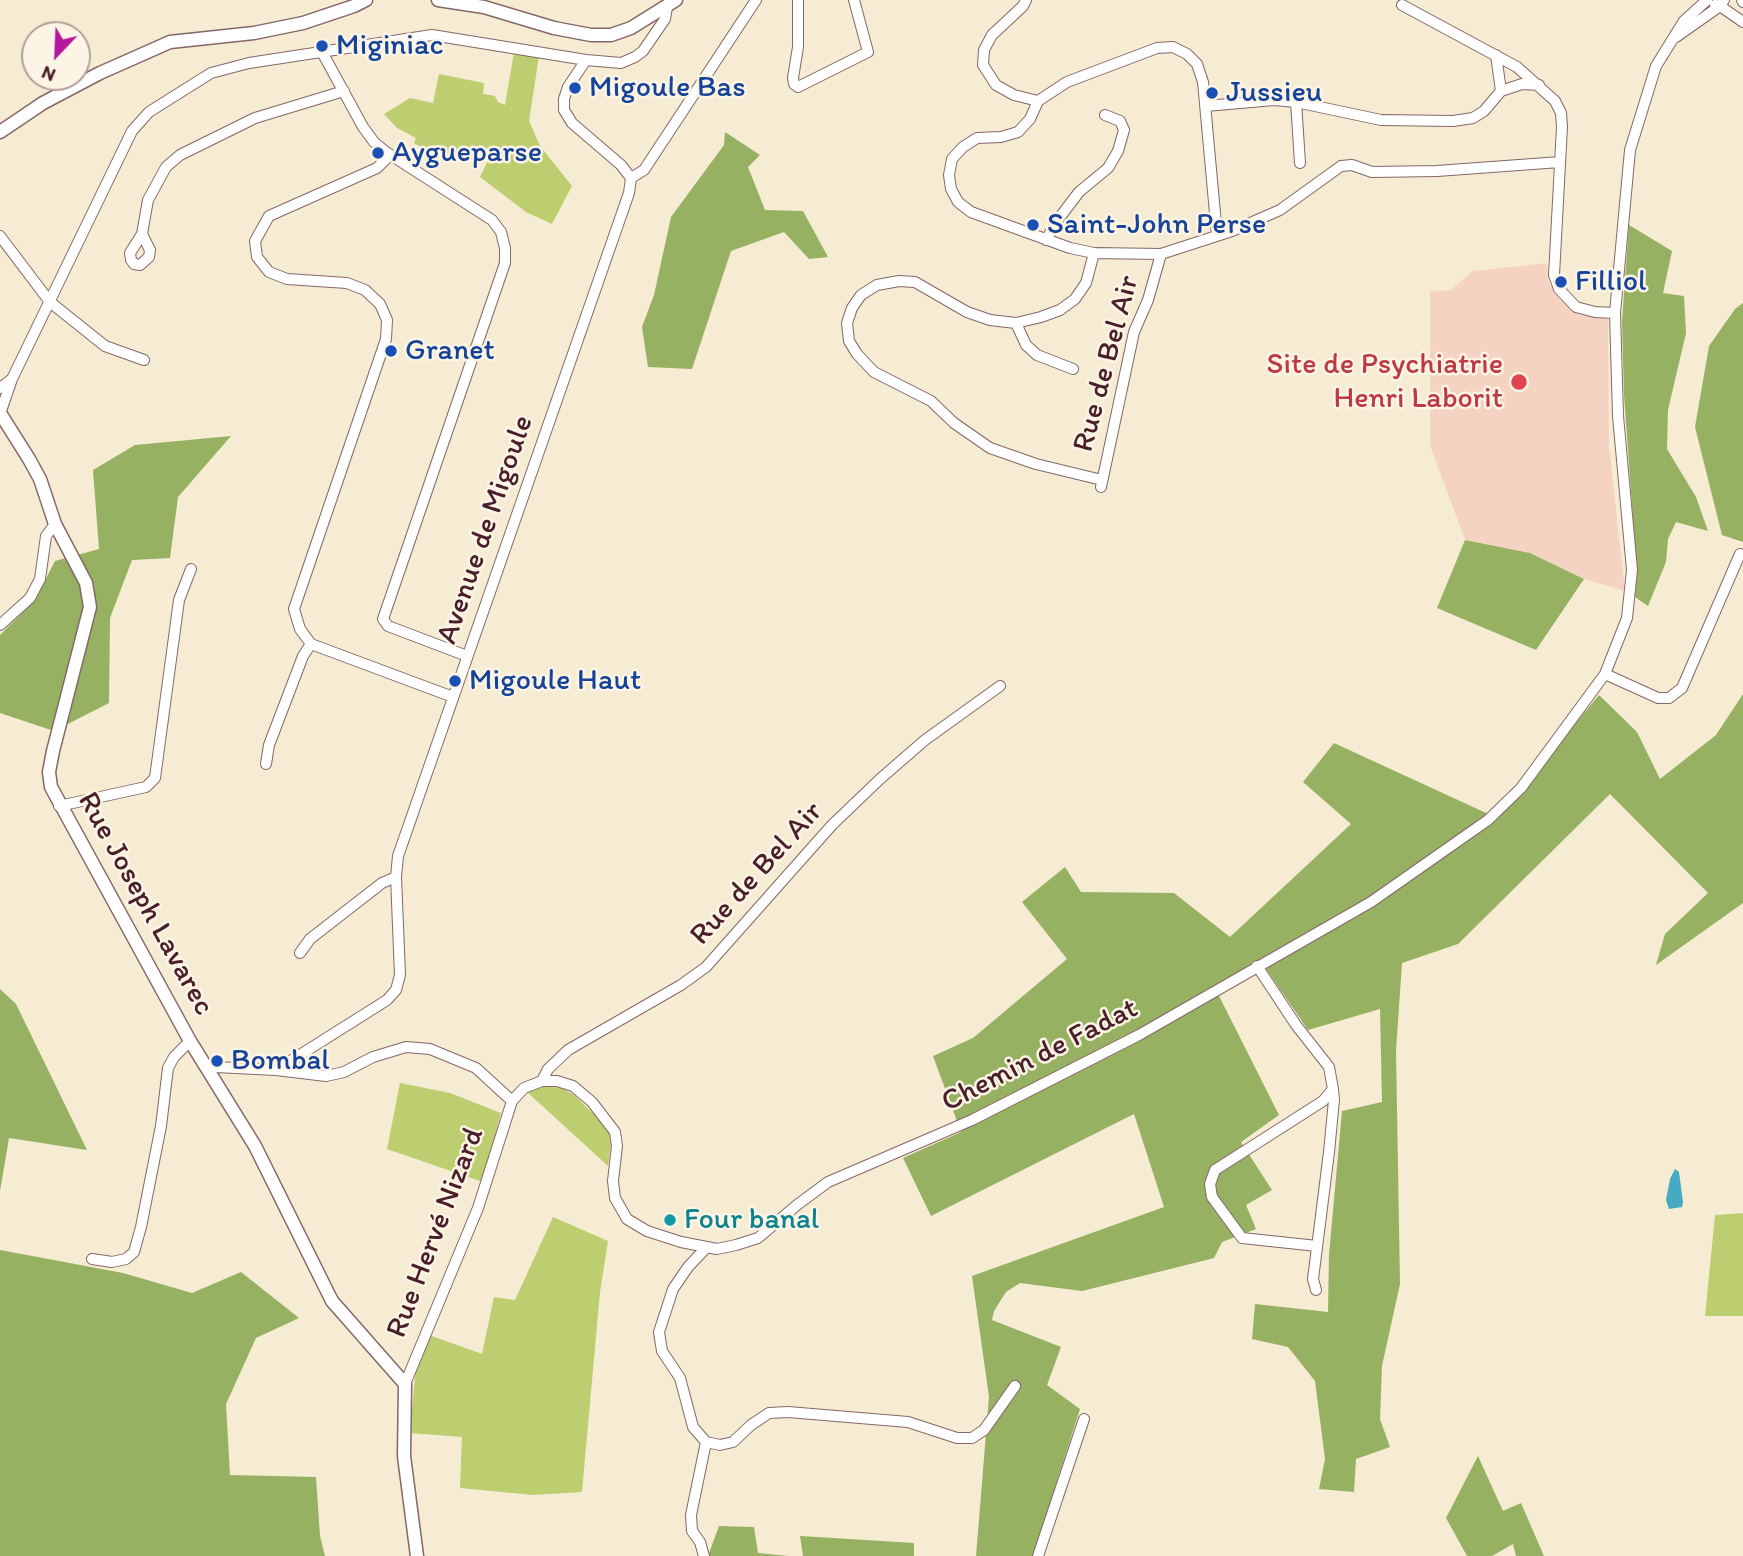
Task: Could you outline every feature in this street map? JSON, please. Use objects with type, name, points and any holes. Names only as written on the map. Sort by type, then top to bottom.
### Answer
[{"type":"street","points":[[2,129],[66,91],[143,52],[170,42],[254,33],[303,23],[366,0]]},
{"type":"street","points":[[438,0],[484,7],[530,23],[591,35],[621,33],[672,3]]},
{"type":"street","points":[[586,60],[564,96],[564,110],[572,123],[621,165],[631,178],[644,170],[756,0]]},
{"type":"street","points":[[798,0],[798,47],[793,85],[798,87],[868,52],[854,0]]},
{"type":"street","points":[[1026,0],[992,35],[984,50],[983,65],[996,85],[1014,95],[1038,101]]},
{"type":"street","points":[[1705,2],[1722,3],[1743,22]]},
{"type":"street","name":"Chemin de Fadat","points":[[542,1081],[557,1081],[573,1086],[592,1102],[615,1132],[615,1198],[627,1219],[665,1238],[706,1248],[736,1245],[758,1238],[828,1182],[972,1120],[1139,1035],[1371,902],[1488,820],[1521,788],[1605,674],[1627,618],[1632,570],[1618,416],[1615,313],[1630,150],[1656,66],[1684,21],[1705,2]]},
{"type":"street","points":[[0,413],[12,379],[132,131],[149,112],[211,73],[249,63],[432,35],[586,60],[621,62],[643,51],[665,19],[672,3]]},
{"type":"street","points":[[1670,41],[1722,3]]},
{"type":"street","points":[[1402,5],[1517,67],[1555,101],[1561,113],[1553,275],[1559,289],[1576,307],[1615,313]]},
{"type":"street","points":[[1217,235],[1203,82],[1197,64],[1187,54],[1172,47],[1157,48],[1068,82],[1038,101],[1030,119],[1018,132],[977,138],[962,146],[953,159],[949,176],[951,190],[958,202],[971,212],[1070,248],[1094,253],[1161,254],[1217,235],[1280,210],[1341,166],[1352,165],[1372,172],[1437,171],[1560,162]]},
{"type":"street","points":[[323,52],[363,127],[374,142],[492,220],[501,232],[505,248],[505,263],[383,619],[388,626],[467,656]]},
{"type":"street","points":[[1496,55],[1501,91]]},
{"type":"street","points":[[1206,106],[1274,100],[1381,120],[1453,121],[1473,118],[1501,91],[1522,84],[1539,85]]},
{"type":"street","points":[[142,234],[148,200],[158,179],[166,167],[180,155],[255,118],[344,91]]},
{"type":"street","points":[[1296,102],[1300,163]]},
{"type":"street","points":[[1046,240],[1079,192],[1108,168],[1118,151],[1124,130],[1120,121],[1105,115]]},
{"type":"street","points":[[390,155],[377,168],[269,216],[255,241],[257,257],[269,272],[287,279],[347,283],[365,290],[380,304],[387,320],[386,339],[295,609],[300,629],[311,644],[453,697]]},
{"type":"street","name":"Avenue de Migoule","points":[[276,1070],[387,1000],[396,990],[400,975],[396,877],[398,856],[629,193],[631,178]]},
{"type":"street","points":[[0,236],[50,302],[105,346],[144,359]]},
{"type":"street","points":[[1073,369],[1037,355],[1026,345],[1016,323],[1060,310],[1075,299],[1086,283],[1094,253]]},
{"type":"street","name":"Rue de Bel Air","points":[[1016,323],[990,320],[967,312],[926,287],[915,282],[899,281],[877,285],[861,295],[852,308],[847,323],[849,341],[874,372],[931,401],[954,423],[990,448],[1102,484],[1134,332],[1148,300],[1161,254]]},
{"type":"street","points":[[0,388],[12,379]]},
{"type":"street","name":"Rue Joseph Lavarec","points":[[0,413],[40,479],[55,524],[86,583],[90,607],[49,772],[51,787],[59,806],[190,1041],[269,1171],[332,1301],[405,1384]]},
{"type":"street","points":[[0,625],[30,598],[40,579],[46,536],[55,524]]},
{"type":"street","points":[[1605,674],[1658,698],[1670,698],[1682,688],[1740,554]]},
{"type":"street","points":[[59,806],[146,787],[155,778],[179,600],[191,569]]},
{"type":"street","points":[[266,764],[269,745],[303,656],[311,644]]},
{"type":"street","name":"Rue de Bel Air","points":[[542,1081],[548,1069],[568,1050],[681,985],[706,967],[832,825],[880,779],[925,740],[1000,686]]},
{"type":"street","points":[[300,954],[310,939],[382,883],[396,877]]},
{"type":"street","points":[[1258,966],[1296,1025],[1329,1067],[1333,1089],[1333,1113],[1313,1279],[1316,1290]]},
{"type":"street","points":[[92,1259],[112,1262],[126,1259],[134,1252],[161,1126],[168,1068],[174,1057],[190,1041]]},
{"type":"street","points":[[207,1069],[215,1067],[276,1070],[326,1076],[344,1072],[373,1057],[405,1047],[430,1049],[476,1068],[512,1101],[524,1088],[542,1081]]},
{"type":"street","points":[[299,1057],[308,1072],[314,1075]]},
{"type":"street","points":[[1317,1246],[1242,1238],[1212,1197],[1210,1184],[1214,1170],[1323,1101],[1333,1089]]},
{"type":"street","name":"Rue Hervé Nizard","points":[[405,1384],[478,1208],[512,1101]]},
{"type":"street","points":[[706,1248],[688,1267],[673,1289],[659,1332],[662,1351],[680,1378],[693,1427],[706,1443],[720,1445],[733,1442],[769,1413],[788,1412],[908,1422],[957,1438],[972,1438],[984,1430],[1015,1386]]},
{"type":"street","points":[[405,1384],[404,1456],[417,1556]]},
{"type":"street","points":[[1038,1556],[1084,1419]]},
{"type":"street","points":[[704,1556],[700,1542],[692,1531],[691,1515],[706,1443]]},
{"type":"shaded area","name":"Site de Psychiatrie Henri Laborit","points":[[1547,263],[1548,281],[1560,300],[1577,314],[1608,319],[1609,446],[1625,591],[1584,579],[1530,553],[1465,540],[1430,445],[1430,291],[1451,290],[1473,271]]},
{"type":"green space","points":[[514,52],[539,56],[529,121],[540,146],[572,186],[552,224],[526,212],[480,177],[490,156],[472,145],[460,162],[439,150],[435,155],[414,143],[416,138],[397,128],[384,114],[410,98],[433,103],[439,74],[484,83],[483,94],[495,96],[498,102],[505,105]]},
{"type":"green space","points":[[725,132],[760,155],[748,167],[765,210],[803,211],[828,257],[809,259],[784,232],[731,251],[692,369],[648,367],[642,327],[654,295],[671,217],[724,145]]},
{"type":"green space","points":[[1629,225],[1672,251],[1663,293],[1684,296],[1686,333],[1668,410],[1667,449],[1696,497],[1708,531],[1676,522],[1668,539],[1666,562],[1648,606],[1635,597],[1637,574],[1624,395],[1622,321]]},
{"type":"green space","points":[[1743,303],[1743,542],[1722,535],[1695,427],[1709,346],[1735,309]]},
{"type":"green space","points":[[231,436],[178,497],[170,558],[132,560],[110,618],[109,703],[54,731],[0,713],[0,635],[35,600],[55,561],[99,549],[93,470],[135,445]]},
{"type":"green space","points":[[1465,540],[1530,553],[1584,579],[1536,650],[1437,608]]},
{"type":"green space","points":[[1743,694],[1743,903],[1656,965],[1665,934],[1708,893],[1610,794],[1458,944],[1402,963],[1396,1051],[1400,1284],[1382,1366],[1380,1419],[1390,1447],[1356,1459],[1354,1492],[1319,1489],[1325,1459],[1315,1381],[1288,1347],[1252,1339],[1255,1304],[1328,1312],[1329,1255],[1342,1111],[1382,1102],[1380,1009],[1308,1030],[1260,960],[1215,988],[1279,1115],[1241,1142],[1272,1190],[1246,1205],[1256,1229],[1222,1242],[1214,1258],[1082,1291],[1020,1283],[1006,1292],[994,1311],[992,1320],[1061,1347],[1047,1385],[1080,1409],[1033,1556],[976,1556],[989,1397],[972,1276],[1164,1207],[1134,1114],[931,1216],[903,1158],[961,1132],[933,1056],[973,1038],[1067,959],[1022,902],[1065,867],[1081,892],[1174,893],[1230,937],[1351,824],[1303,782],[1334,743],[1497,818],[1599,695],[1637,732],[1660,779],[1716,735]]},
{"type":"green space","points":[[0,989],[16,1004],[87,1150],[9,1138],[0,1191]]},
{"type":"green space","points":[[400,1083],[450,1093],[501,1113],[483,1182],[387,1149]]},
{"type":"green space","points":[[541,1086],[562,1088],[574,1095],[601,1121],[610,1134],[608,1166],[527,1092]]},
{"type":"green space","points":[[1743,1213],[1743,1316],[1705,1316],[1715,1215]]},
{"type":"green space","points":[[553,1217],[608,1241],[600,1292],[582,1492],[533,1495],[460,1488],[462,1437],[410,1433],[416,1365],[429,1335],[482,1354],[494,1297],[515,1300]]},
{"type":"green space","points":[[0,1250],[123,1273],[192,1293],[241,1272],[299,1318],[256,1338],[226,1404],[230,1475],[316,1477],[320,1536],[325,1556],[0,1556]]},
{"type":"green space","points":[[1478,1456],[1503,1511],[1521,1503],[1544,1556],[1516,1556],[1513,1544],[1492,1556],[1467,1556],[1446,1518]]},
{"type":"green space","points":[[719,1526],[754,1527],[758,1553],[788,1556],[708,1556]]},
{"type":"green space","points":[[800,1536],[914,1543],[914,1556],[803,1556]]},
{"type":"water","points":[[1675,1169],[1679,1172],[1683,1202],[1682,1207],[1669,1209],[1666,1200]]},
{"type":"place","name":"Miginiac","points":[[322,46]]},
{"type":"place","name":"Migoule Bas","points":[[575,88]]},
{"type":"place","name":"Jussieu","points":[[1212,93]]},
{"type":"place","name":"Aygueparse","points":[[378,153]]},
{"type":"place","name":"Saint-John Perse","points":[[1033,225]]},
{"type":"place","name":"Filliol","points":[[1561,282]]},
{"type":"place","name":"Granet","points":[[391,351]]},
{"type":"place","name":"Site de Psychiatrie Henri Laborit","points":[[1519,382]]},
{"type":"place","name":"Migoule Haut","points":[[455,681]]},
{"type":"place","name":"Bombal","points":[[217,1061]]},
{"type":"place","name":"Four banal","points":[[670,1220]]}]
